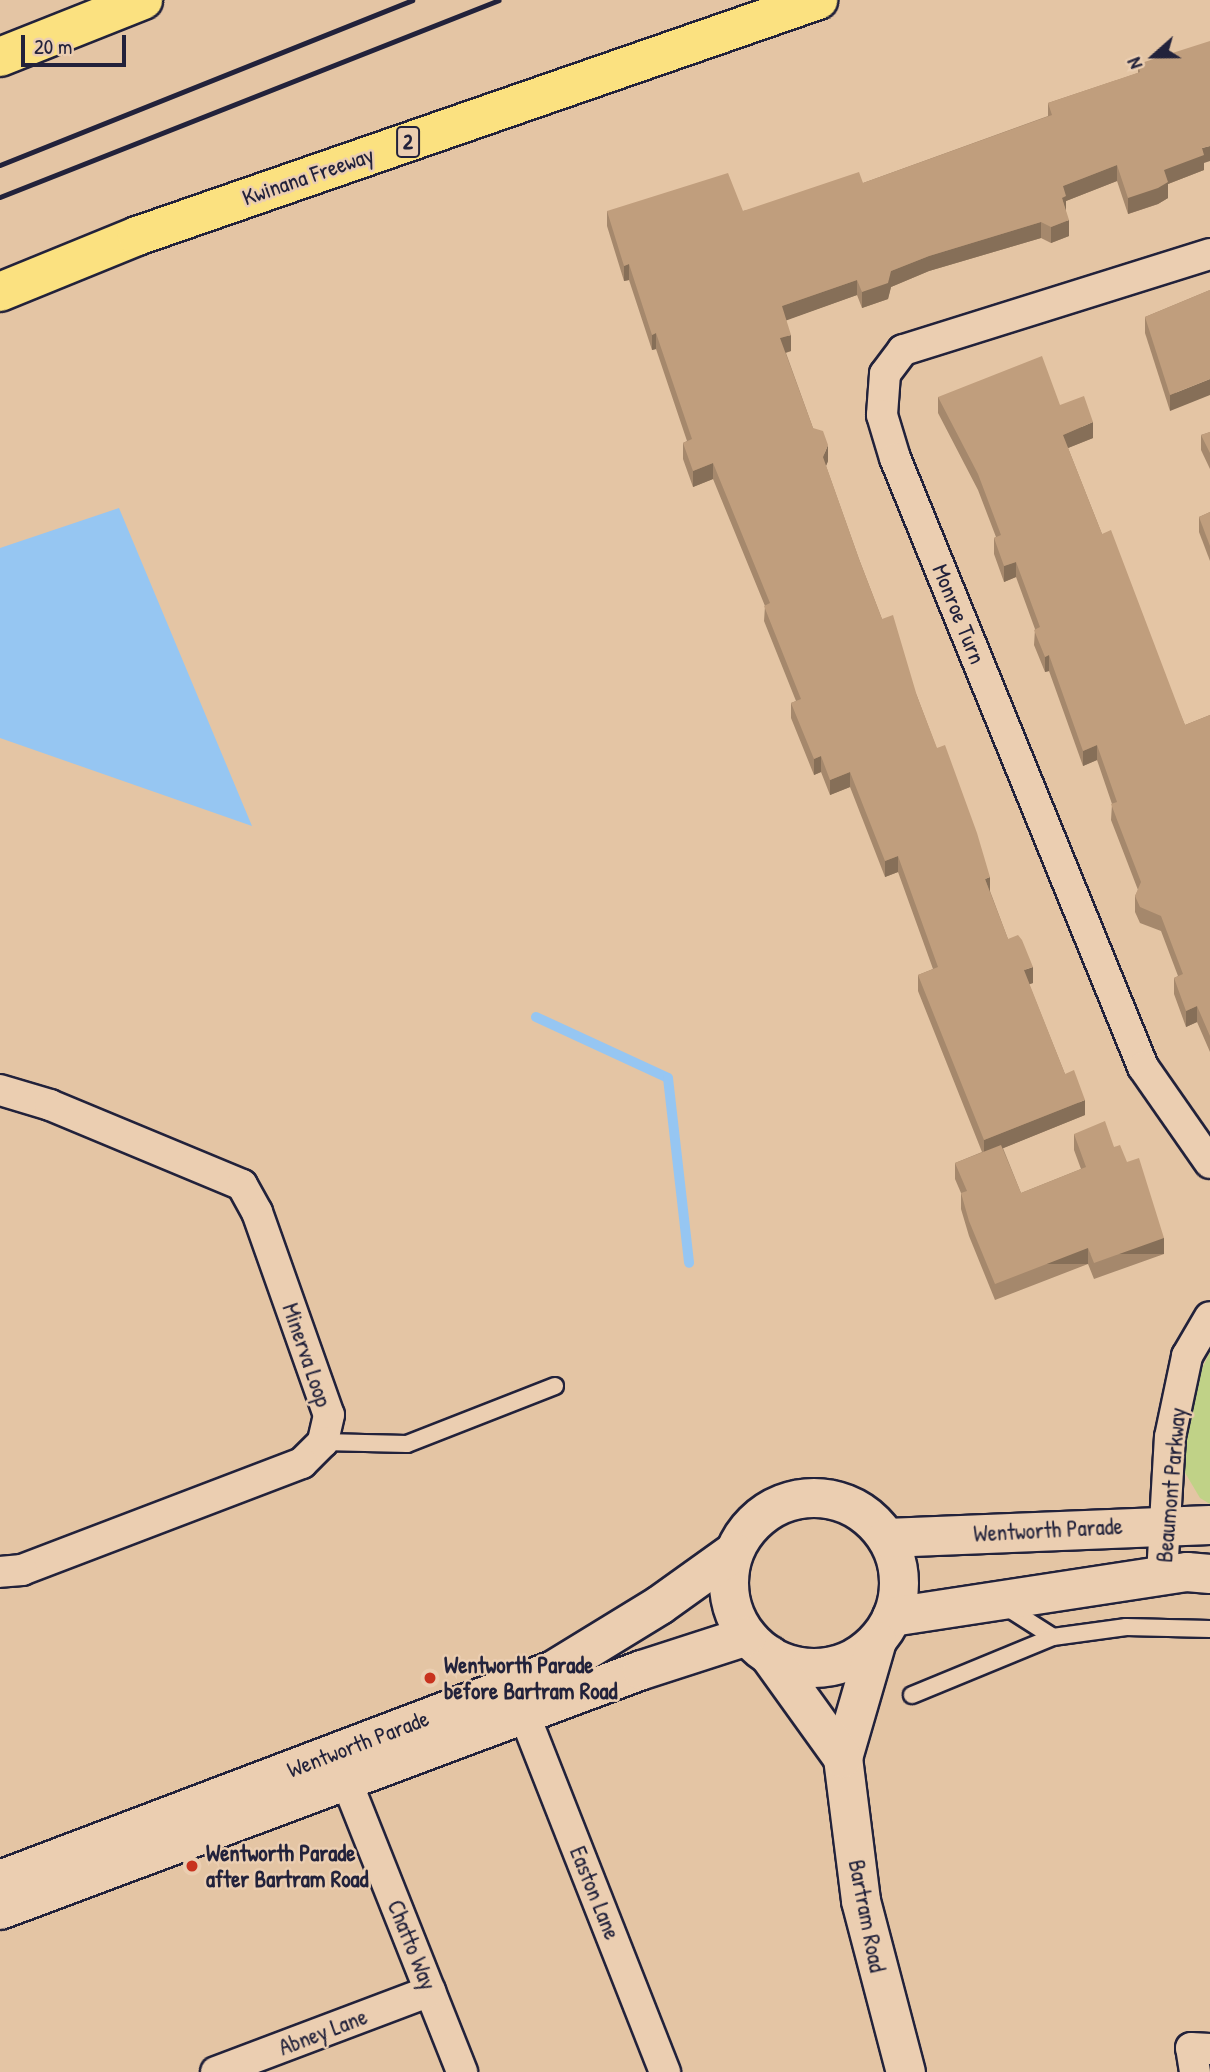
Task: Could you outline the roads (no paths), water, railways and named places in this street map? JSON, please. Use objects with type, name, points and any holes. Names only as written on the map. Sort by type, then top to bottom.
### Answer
[{"type":"highway","points":[[0,57],[143,0]]},
{"type":"highway","name":"Kwinana Freeway","points":[[0,292],[137,236],[818,0]]},
{"type":"street","name":"Monroe Turn","points":[[1210,254],[903,350],[885,374],[882,415],[895,458],[1143,1067],[1210,1163]]},
{"type":"street","name":"Minerva Loop","points":[[0,1090],[51,1105],[242,1185],[257,1212],[328,1415],[323,1441],[302,1463],[22,1570],[0,1572]]},
{"type":"street","name":"Beaumont Parkway","points":[[1162,1575],[1170,1437],[1188,1356],[1210,1317]]},
{"type":"street","name":"Wentworth Parade","points":[[0,1880],[554,1670],[660,1605],[734,1552],[758,1518],[776,1506],[816,1497],[856,1508],[887,1538],[897,1563],[899,1590],[885,1629]]},
{"type":"street","name":"Wentworth Parade","points":[[887,1538],[1163,1524],[1210,1525]]},
{"type":"street","name":"Wentworth Parade","points":[[0,1910],[524,1714],[758,1646],[732,1600],[729,1581],[734,1552]]},
{"type":"street","points":[[758,1646],[796,1667],[826,1668],[854,1659],[885,1629],[995,1600],[1162,1575],[1210,1574]]},
{"type":"street","name":"Bartram Road","points":[[885,1629],[843,1758],[861,1901],[906,2072]]},
{"type":"street","name":"Bartram Road","points":[[758,1646],[843,1758]]},
{"type":"street","name":"Easton Lane","points":[[524,1714],[665,2072]]},
{"type":"street","name":"Chatto Way","points":[[346,1780],[462,2072]]},
{"type":"street","name":"Abney Lane","points":[[216,2072],[430,1991]]},
{"type":"street","points":[[1195,2072],[1191,2048],[1210,2049]]},
{"type":"lane","points":[[323,1441],[407,1444],[555,1386]]},
{"type":"lane","points":[[995,1600],[1053,1636]]},
{"type":"lane","points":[[912,1695],[1053,1636],[1126,1627],[1210,1629]]},
{"type":"water","points":[[119,508],[252,826],[0,738],[0,548]]},
{"type":"waterway","points":[[536,1017],[668,1078],[689,1263]]},
{"type":"railway","points":[[0,165],[412,0]]},
{"type":"railway","points":[[0,197],[499,0]]},
{"type":"place","name":"Wentworth Parade before Bartram Road","points":[[430,1678]]},
{"type":"place","name":"Wentworth Parade after Bartram Road","points":[[192,1866]]}]
